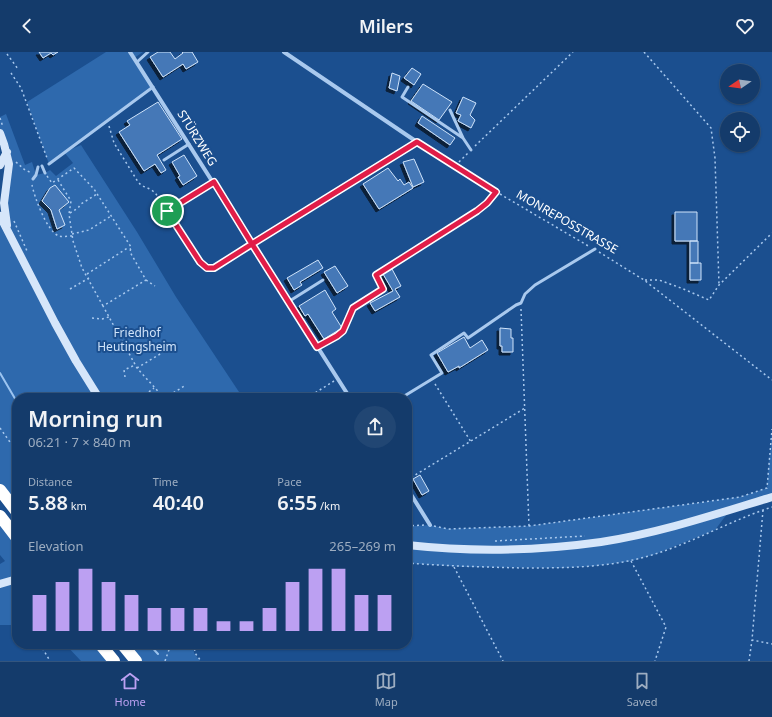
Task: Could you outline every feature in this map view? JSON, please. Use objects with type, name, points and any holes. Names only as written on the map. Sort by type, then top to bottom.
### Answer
[{"type":"highway","points":[[0,490],[12,506]]},
{"type":"highway","points":[[0,516],[12,532]]},
{"type":"highway","points":[[104,649],[114,661]]},
{"type":"highway","points":[[126,649],[136,661]]},
{"type":"main road","points":[[0,133],[9,164],[4,203],[8,226],[14,242]]},
{"type":"main road","points":[[0,165],[6,152]]},
{"type":"main road","points":[[0,184],[8,174]]},
{"type":"main road","points":[[0,216],[66,342],[96,393]]},
{"type":"main road","points":[[412,545],[469,550],[558,547],[602,542],[701,519],[772,496]]},
{"type":"main road","points":[[0,584],[12,580]]},
{"type":"street","name":"STÜRZWEG","points":[[130,52],[347,393]]},
{"type":"street","points":[[284,52],[455,166]]},
{"type":"street","points":[[412,496],[430,525]]},
{"type":"lane","points":[[137,62],[148,52]]},
{"type":"lane","points":[[49,164],[153,86]]},
{"type":"lane","points":[[408,87],[402,97],[463,138]]},
{"type":"lane","points":[[450,110],[463,138],[471,150]]},
{"type":"lane","points":[[164,160],[189,144]]},
{"type":"lane","points":[[33,179],[40,167],[45,173]]},
{"type":"lane","points":[[317,347],[343,331],[353,308],[383,289],[376,275],[477,211],[487,203],[496,192]]},
{"type":"lane","points":[[409,393],[442,373],[431,355],[464,333],[468,338],[521,303],[525,294],[535,285],[595,249]]},
{"type":"lane","points":[[288,302],[323,280]]},
{"type":"path","points":[[455,166],[573,52]]},
{"type":"path","points":[[644,52],[711,128],[716,158],[719,286]]},
{"type":"path","points":[[7,54],[18,69]]},
{"type":"path","points":[[11,73],[21,88],[49,164]]},
{"type":"path","points":[[110,118],[110,130],[117,148],[140,184],[153,190],[200,262],[207,268],[214,268],[417,142]]},
{"type":"path","points":[[13,166],[14,160],[25,170],[36,175]]},
{"type":"path","name":"MONREPOSSTRASSE","points":[[455,166],[496,192],[595,249],[644,280],[772,380]]},
{"type":"path","points":[[45,173],[52,183],[74,168],[97,194],[131,246],[130,252],[146,280],[155,286]]},
{"type":"path","points":[[33,179],[32,186],[44,218],[54,232],[59,236],[72,235],[90,230],[111,216]]},
{"type":"path","points":[[58,180],[71,200],[69,214],[72,235],[82,268],[89,278],[135,365],[159,393]]},
{"type":"path","points":[[167,211],[214,182]]},
{"type":"path","points":[[69,214],[97,194]]},
{"type":"path","points":[[12,215],[30,257]]},
{"type":"path","points":[[644,280],[659,280],[709,300],[719,286],[772,233]]},
{"type":"path","points":[[86,274],[130,248]]},
{"type":"path","points":[[70,289],[89,278]]},
{"type":"path","points":[[103,306],[146,280]]},
{"type":"path","points":[[521,303],[529,526]]},
{"type":"path","points":[[92,318],[102,319],[109,317]]},
{"type":"path","points":[[137,368],[170,348]]},
{"type":"path","points":[[125,377],[124,370],[135,365]]},
{"type":"path","points":[[315,393],[338,379]]},
{"type":"path","points":[[431,379],[471,442]]},
{"type":"path","points":[[172,393],[186,385]]},
{"type":"path","points":[[147,393],[154,387]]},
{"type":"path","points":[[412,477],[525,408]]},
{"type":"path","points":[[0,428],[12,445]]},
{"type":"path","points":[[412,526],[430,525],[448,529],[529,526],[740,497],[767,488],[772,429]]},
{"type":"path","points":[[412,563],[454,566],[576,568],[631,561],[671,548],[772,507]]},
{"type":"path","points":[[749,661],[763,510]]},
{"type":"path","points":[[493,541],[588,536]]},
{"type":"path","points":[[631,561],[666,628],[655,661]]},
{"type":"path","points":[[454,566],[503,661]]},
{"type":"path","points":[[752,640],[772,644]]},
{"type":"path","points":[[43,649],[50,661]]},
{"type":"path","points":[[165,661],[169,649]]},
{"type":"path","points":[[195,649],[195,653],[201,661]]},
{"type":"green space","name":"Friedhof Heutingsheim","points":[[106,52],[143,52],[134,58],[153,87],[67,151],[81,145],[137,232],[176,297],[240,393],[12,393],[12,505],[0,490],[0,216],[6,216],[9,171],[0,133],[0,117],[6,114],[25,165],[32,162],[36,175],[50,170],[56,176],[73,163],[64,152],[49,164],[27,102]]},
{"type":"green space","points":[[772,429],[772,497],[730,510],[715,530],[653,555],[631,561],[595,566],[562,568],[463,567],[412,563],[412,526],[430,525],[448,529],[529,526],[740,497],[767,488]]},
{"type":"green space","points":[[0,516],[12,532],[12,625],[0,625],[0,564],[5,561],[0,555]]},
{"type":"green space","points":[[70,649],[104,649],[114,661],[81,661]]},
{"type":"green space","points":[[126,649],[194,649],[194,653],[200,661],[136,661]]},
{"type":"building","points":[[39,52],[58,52],[53,55],[51,53],[43,58]]},
{"type":"building","points":[[158,52],[170,52],[175,59],[183,53],[182,52],[192,52],[198,62],[186,69],[183,64],[163,77],[150,57]]},
{"type":"building","points":[[412,68],[421,74],[414,85],[404,78]]},
{"type":"building","points":[[392,73],[400,76],[397,91],[389,88]]},
{"type":"building","points":[[423,84],[452,102],[439,120],[411,101]]},
{"type":"building","points":[[463,97],[476,103],[470,115],[475,120],[471,128],[458,121],[461,115],[456,113]]},
{"type":"building","points":[[158,102],[182,139],[157,155],[166,170],[161,173],[155,164],[144,171],[119,132],[130,125],[127,121]]},
{"type":"building","points":[[422,116],[455,138],[450,145],[418,123]]},
{"type":"building","points":[[184,155],[197,176],[183,185],[172,162]]},
{"type":"building","points":[[414,159],[424,182],[413,187],[403,162]]},
{"type":"building","points":[[388,168],[398,181],[400,179],[404,185],[409,182],[413,188],[379,209],[363,184]]},
{"type":"building","points":[[55,185],[69,202],[59,210],[65,225],[57,229],[51,210],[42,201],[50,188]]},
{"type":"building","points":[[675,212],[697,212],[697,241],[675,241]]},
{"type":"building","points":[[690,241],[698,241],[698,263],[690,263]]},
{"type":"building","points":[[318,260],[323,268],[300,282],[302,285],[294,290],[287,278]]},
{"type":"building","points":[[690,263],[701,263],[701,280],[690,280]]},
{"type":"building","points":[[335,266],[348,286],[337,293],[324,272]]},
{"type":"building","points":[[392,269],[401,286],[395,289],[400,297],[375,311],[370,303],[393,291],[383,274]]},
{"type":"building","points":[[325,290],[336,309],[332,312],[342,328],[324,339],[308,314],[305,316],[299,306]]},
{"type":"building","points":[[500,328],[511,329],[511,338],[513,338],[513,352],[502,352],[502,346],[500,346]]},
{"type":"building","points":[[464,337],[470,348],[482,340],[488,350],[459,368],[459,366],[448,372],[437,353]]},
{"type":"building","points":[[420,475],[429,491],[422,495],[413,479]]},
{"type":"waterway","points":[[0,373],[12,393]]},
{"type":"waterway","points":[[154,649],[158,654]]},
{"type":"route","points":[[167,211],[200,262],[207,268],[214,268],[252,244],[317,347],[343,331],[355,306],[383,289],[376,275],[477,211],[487,203],[496,192],[417,142],[252,244],[214,182],[167,211]]}]
